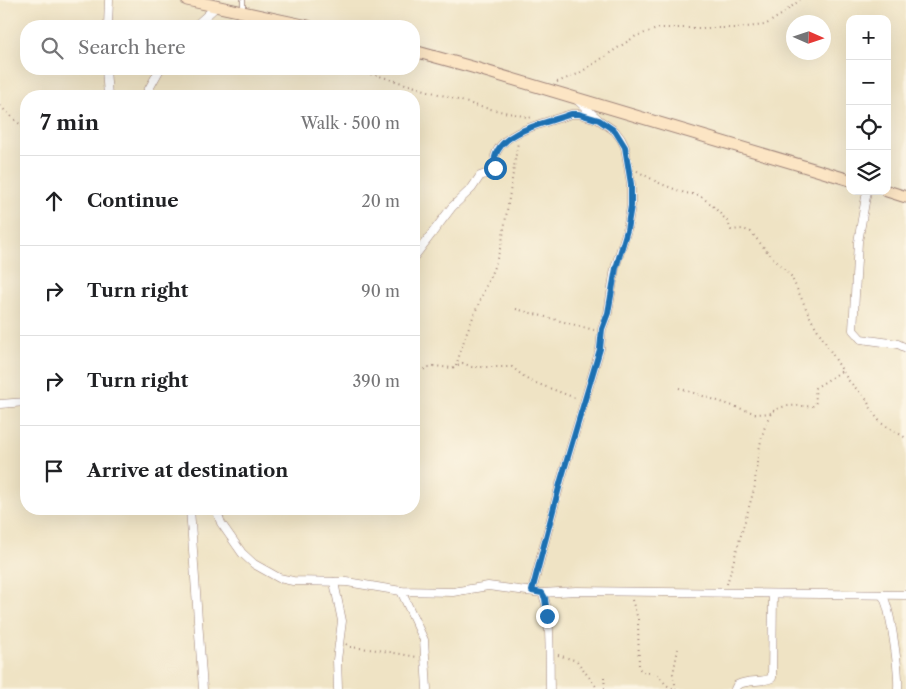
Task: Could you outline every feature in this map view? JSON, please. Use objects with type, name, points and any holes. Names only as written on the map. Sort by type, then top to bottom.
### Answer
[{"type":"street","points":[[108,20],[109,0]]},
{"type":"street","points":[[187,0],[280,20]]},
{"type":"street","points":[[202,20],[216,7]]},
{"type":"street","points":[[420,54],[472,67],[846,179]]},
{"type":"street","points":[[106,75],[108,90]]},
{"type":"street","points":[[148,90],[157,75]]},
{"type":"street","points":[[532,591],[574,432],[600,349],[601,332],[608,313],[616,268],[627,230],[631,206],[631,184],[625,147],[621,139],[615,131],[599,120],[576,98]]},
{"type":"street","points":[[420,249],[452,207],[472,188],[480,176],[494,171],[495,156],[503,142],[519,132],[571,114],[579,114],[599,120]]},
{"type":"street","points":[[891,192],[906,197]]},
{"type":"street","points":[[866,195],[858,242],[853,330],[856,336],[861,339],[898,344],[906,348]]},
{"type":"street","points":[[0,404],[20,402]]},
{"type":"street","points":[[190,515],[203,689]]},
{"type":"street","points":[[218,515],[221,523],[236,546],[254,564],[279,578],[293,581],[347,582],[401,591],[453,592],[488,586],[542,593],[576,591],[906,596]]},
{"type":"street","points":[[334,582],[342,621],[337,660],[338,689]]},
{"type":"street","points":[[401,591],[424,640],[427,689]]},
{"type":"street","points":[[542,593],[545,598],[547,616],[550,689]]},
{"type":"street","points":[[735,689],[737,685],[745,682],[772,678],[774,595]]},
{"type":"street","points":[[882,596],[886,600],[891,626],[898,689]]},
{"type":"lane","points":[[243,0],[243,12]]},
{"type":"path","points":[[536,87],[566,80],[578,74],[645,32],[660,28],[736,28],[765,25],[797,4],[800,0]]},
{"type":"path","points":[[376,75],[481,107],[534,118]]},
{"type":"path","points":[[0,106],[20,124]]},
{"type":"path","points":[[456,366],[466,334],[496,262],[502,242],[519,132]]},
{"type":"path","points":[[627,162],[633,169],[661,184],[699,195],[712,205],[728,222],[732,230],[743,229],[751,232],[770,255],[792,276],[811,319],[848,380],[866,399],[881,423],[906,438]]},
{"type":"path","points":[[516,309],[601,332]]},
{"type":"path","points":[[420,370],[434,366],[450,368],[463,363],[472,367],[512,367],[528,380],[585,401]]},
{"type":"path","points":[[679,388],[757,414],[772,413],[788,406],[814,406],[816,402],[815,388],[842,372]]},
{"type":"path","points":[[724,594],[755,486],[754,475],[765,428],[772,413]]},
{"type":"path","points":[[626,592],[631,597],[638,620],[639,668],[642,672],[658,674],[666,685],[675,689]]},
{"type":"path","points":[[341,635],[344,644],[350,647],[416,657],[426,665]]},
{"type":"path","points":[[549,649],[557,655],[576,661],[598,689]]},
{"type":"path","points":[[675,689],[673,674],[678,649]]},
{"type":"path","points":[[604,678],[605,689]]},
{"type":"route","points":[[495,168],[495,156],[505,140],[516,133],[571,114],[579,114],[599,120],[615,131],[621,139],[625,147],[631,184],[631,206],[627,230],[616,268],[608,313],[603,324],[600,349],[574,432],[532,591],[542,593],[545,598],[547,616]]}]
